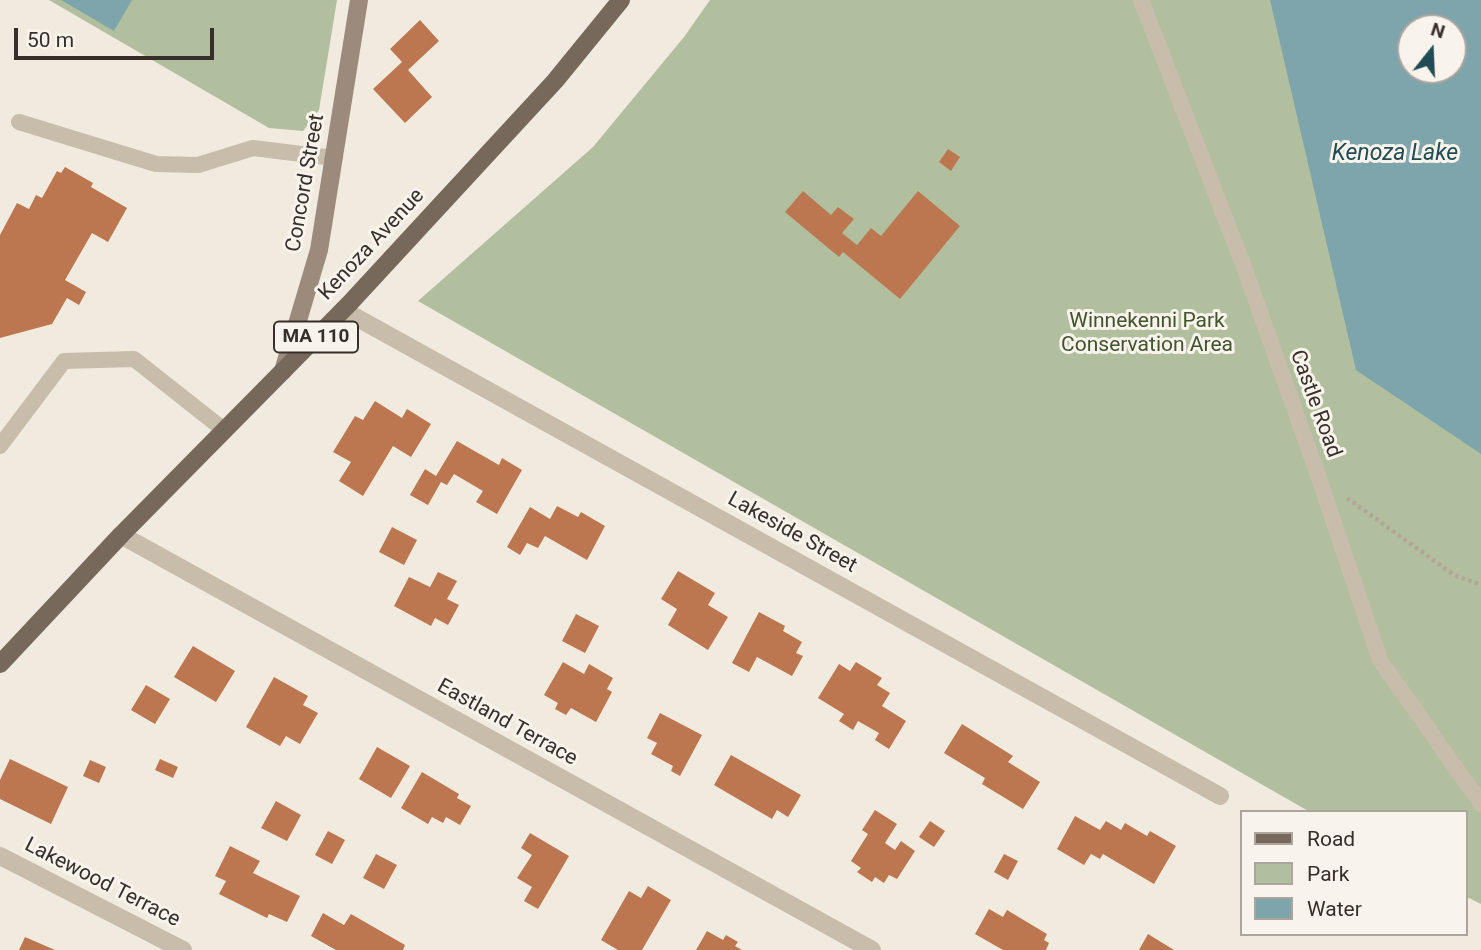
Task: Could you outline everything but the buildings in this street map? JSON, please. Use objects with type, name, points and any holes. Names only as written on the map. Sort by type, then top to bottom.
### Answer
[{"type":"main road","name":"Concord Street","points":[[283,371],[319,250],[359,0]]},
{"type":"main road","name":"Kenoza Avenue","points":[[0,664],[121,535],[343,310],[555,81],[621,0]]},
{"type":"street","name":"Lakeside Street","points":[[343,310],[1220,796]]},
{"type":"street","name":"Eastland Terrace","points":[[121,535],[872,950]]},
{"type":"street","name":"Lakewood Terrace","points":[[0,856],[183,950]]},
{"type":"lane","name":"Castle Road","points":[[1141,0],[1244,267],[1380,660],[1481,804]]},
{"type":"lane","points":[[19,122],[156,164],[198,165],[253,148],[334,158]]},
{"type":"lane","points":[[0,446],[64,361],[134,359],[224,430]]},
{"type":"path","points":[[1319,478],[1454,575],[1481,584]]},
{"type":"green space","points":[[49,0],[337,0],[319,110],[303,131],[269,128]]},
{"type":"green space","name":"Winnekenni Park Conservation Area","points":[[710,0],[1481,0],[1481,904],[1467,897],[1467,810],[1307,810],[418,301],[593,147],[684,37]]},
{"type":"water","points":[[61,0],[132,0],[114,31]]},
{"type":"water","name":"Kenoza Lake","points":[[1270,0],[1481,0],[1481,454],[1356,370]]}]
